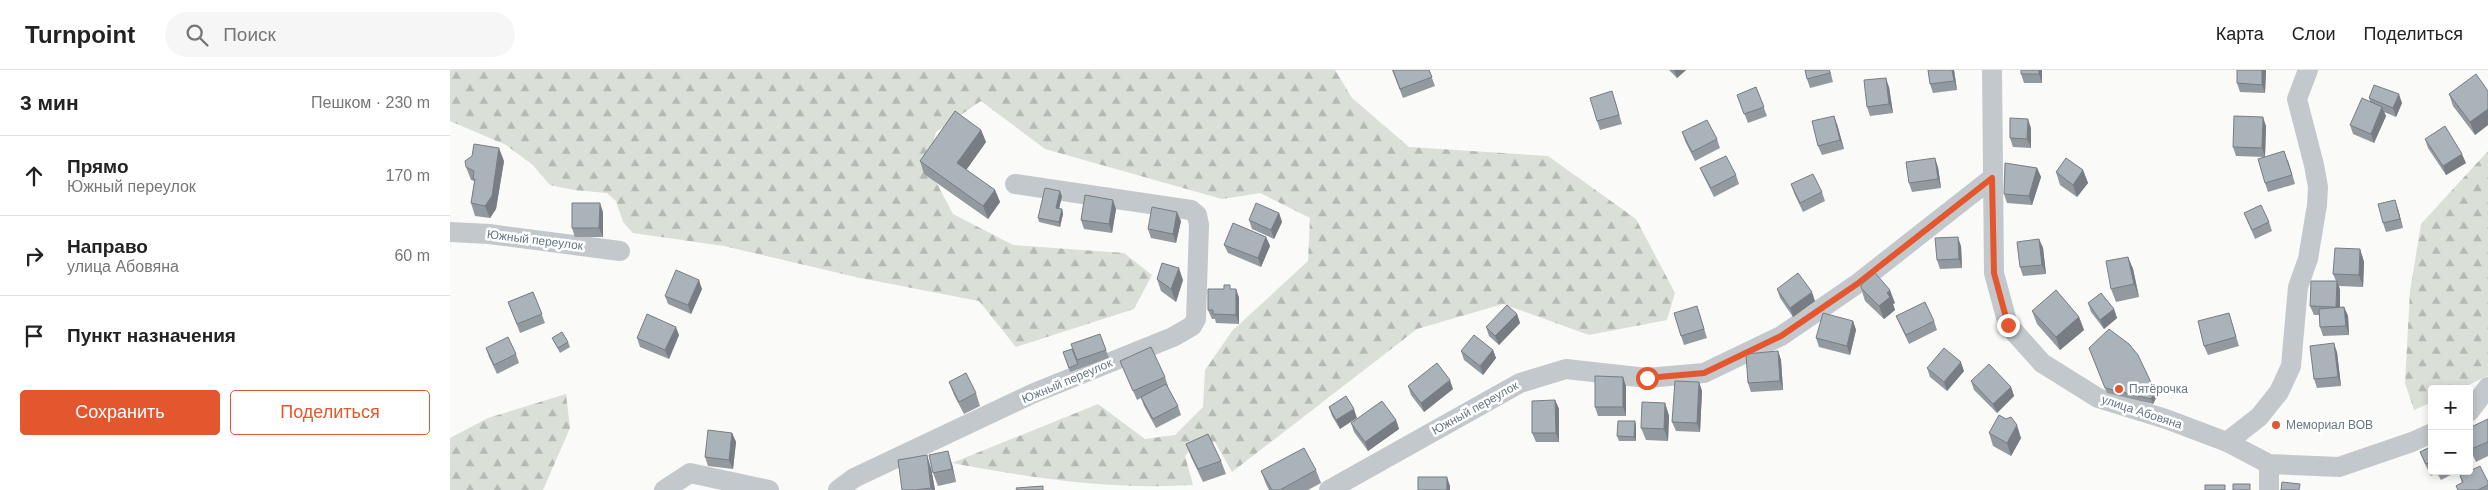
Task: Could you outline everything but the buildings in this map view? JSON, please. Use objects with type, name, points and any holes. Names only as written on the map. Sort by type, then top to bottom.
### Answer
[{"type":"street","name":"улица Абовяна","points":[[1992,70],[1994,273],[2008,325],[2042,364],[2098,398],[2166,419],[2227,442],[2268,464]]},
{"type":"street","points":[[2227,442],[2259,417],[2279,392],[2291,366],[2298,287],[2308,258],[2317,205],[2318,187],[2314,165],[2297,99],[2308,70]]},
{"type":"street","name":"Южный переулок","points":[[1329,490],[1520,383],[1566,369],[1647,378],[1704,373],[1781,336],[1857,284],[1992,178]]},
{"type":"street","name":"Южный переулок","points":[[838,490],[854,478],[1034,393],[1173,337],[1192,326],[1196,319],[1199,266],[1197,215],[1191,210],[1015,184]]},
{"type":"street","name":"Южный переулок","points":[[450,232],[620,250]]},
{"type":"street","points":[[2473,407],[2488,387]]},
{"type":"street","points":[[2269,490],[2268,464],[2339,467],[2428,435]]},
{"type":"street","points":[[664,490],[690,473],[769,490]]},
{"type":"green space","points":[[450,70],[1335,70],[1352,98],[1409,147],[1548,156],[1636,219],[1675,293],[1667,320],[1589,335],[1503,304],[1417,329],[1232,472],[1215,442],[1195,447],[1185,456],[1193,485],[1132,486],[1072,482],[952,463],[1098,404],[1145,439],[1175,435],[1203,407],[1205,370],[1232,331],[1308,261],[1310,218],[1260,193],[1222,199],[1045,149],[981,101],[936,132],[927,165],[953,214],[1013,245],[1124,253],[1152,275],[1134,309],[1016,347],[979,301],[860,278],[724,246],[633,233],[623,222],[616,201],[607,193],[574,190],[550,185],[533,165],[506,145],[450,121]]},
{"type":"green space","points":[[2488,151],[2488,376],[2469,385],[2428,385],[2428,404],[2414,410],[2405,383],[2410,291],[2421,224]]},
{"type":"green space","points":[[566,394],[570,428],[543,490],[450,490],[450,438],[488,418]]},
{"type":"place","name":"Пятёрочка","points":[[2119,389]]},
{"type":"place","name":"Мемориал ВОВ","points":[[2276,425]]},
{"type":"route","points":[[1647,378],[1704,373],[1781,336],[1857,284],[1992,178],[1994,273],[2008,325]]}]
